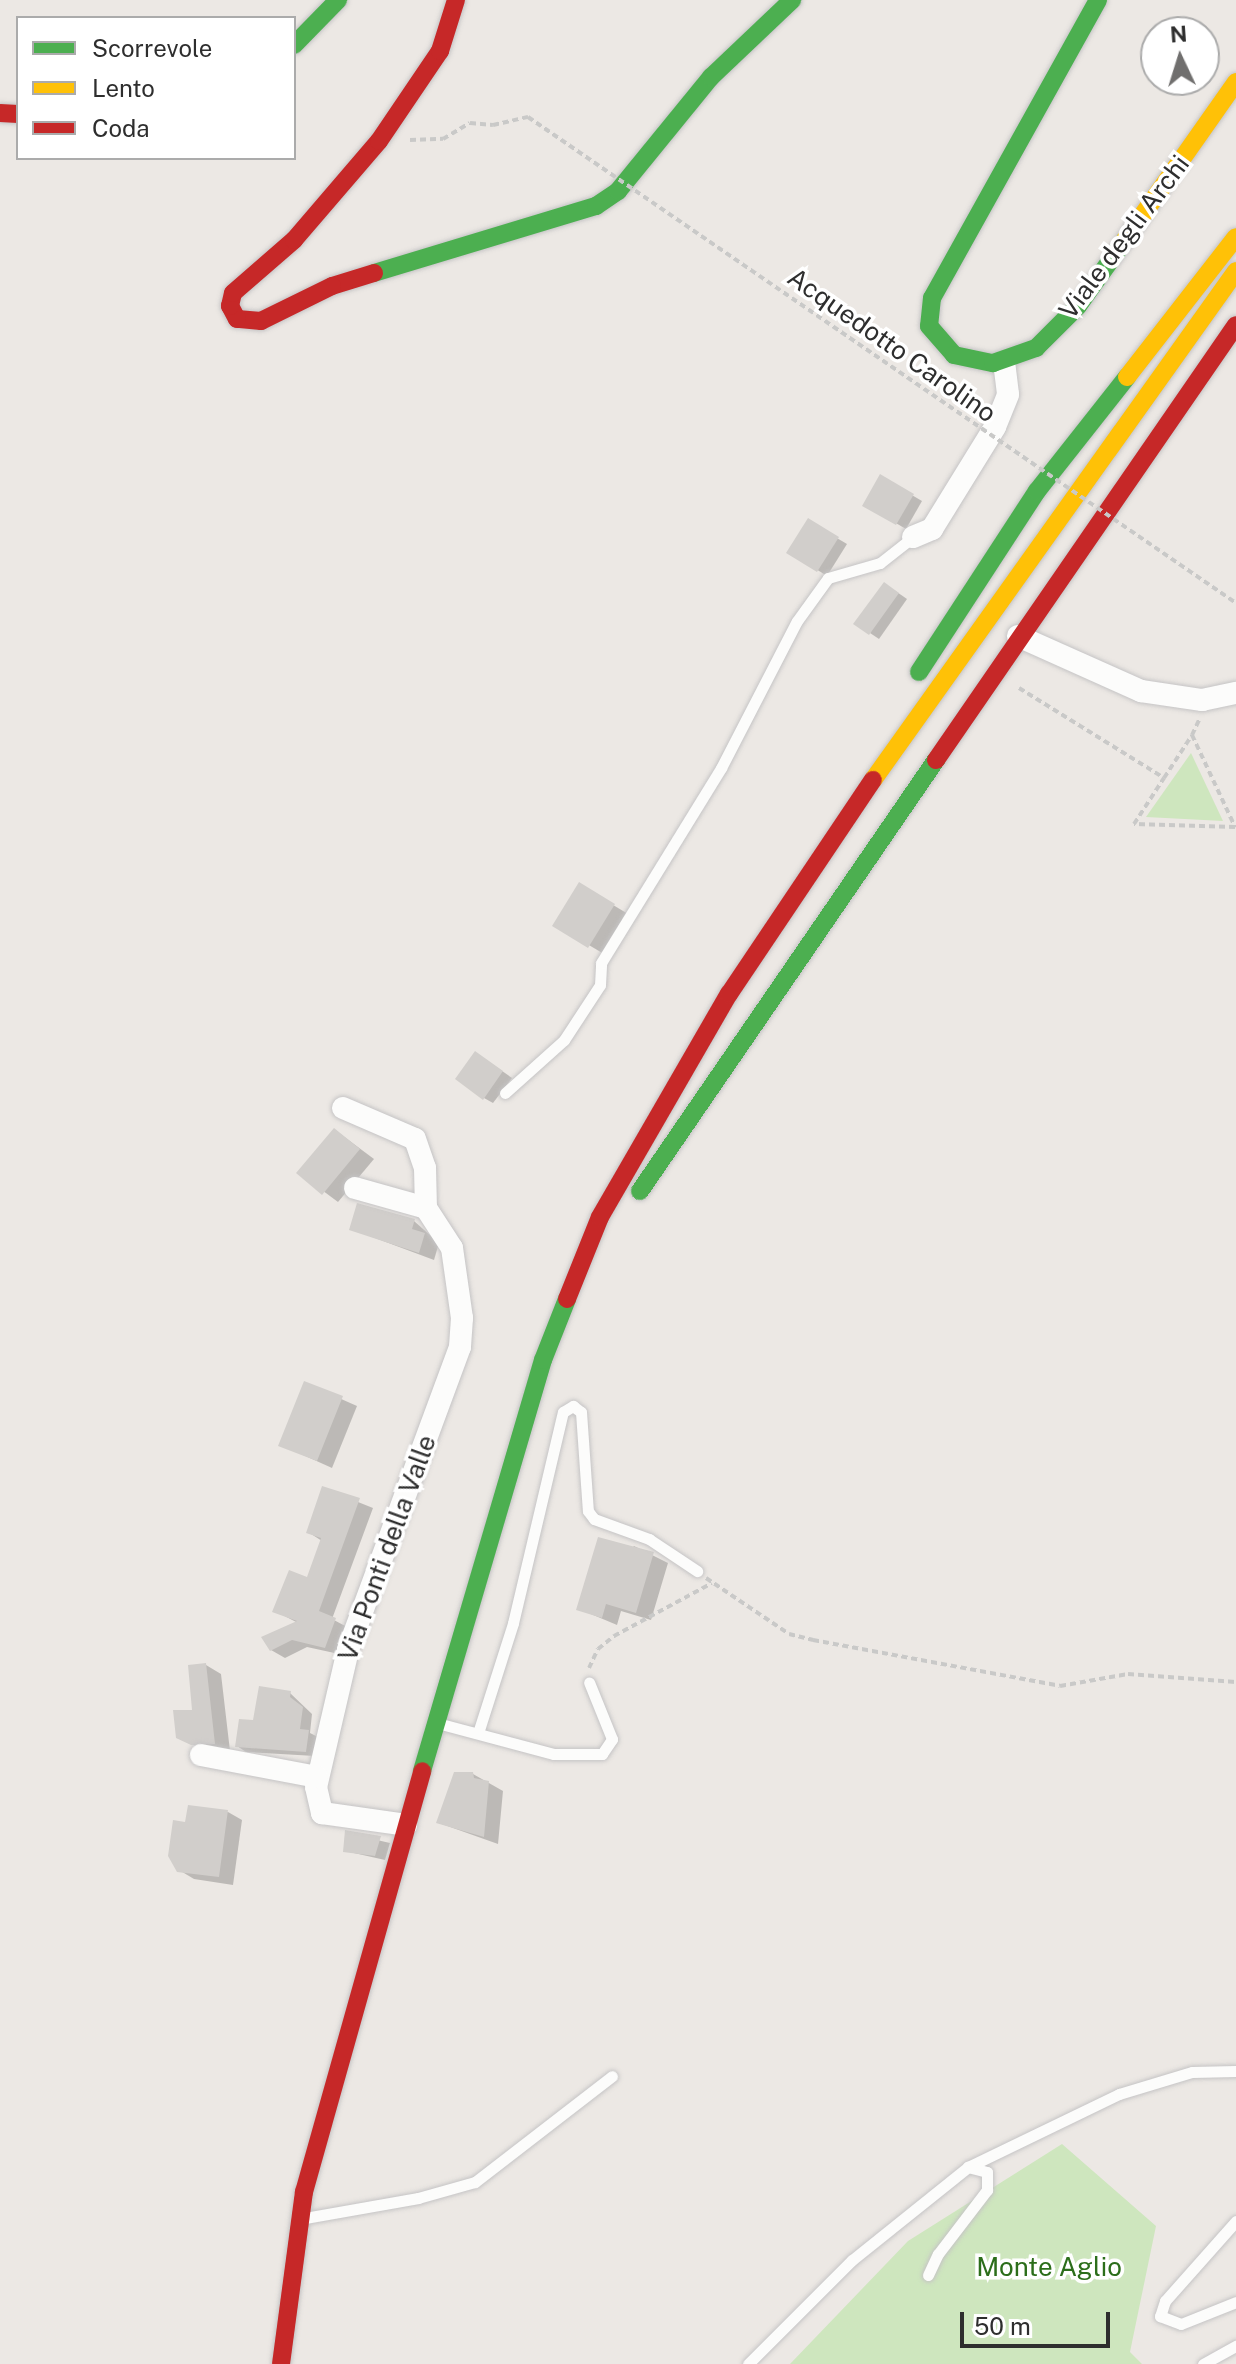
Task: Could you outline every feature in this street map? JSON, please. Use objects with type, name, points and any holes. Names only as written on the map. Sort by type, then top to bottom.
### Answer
[{"type":"main road","points":[[296,43],[338,0]]},
{"type":"main road","points":[[456,0],[440,51],[379,141],[294,240],[236,287],[230,299],[237,319],[261,321],[332,286],[596,206],[618,191],[711,77],[792,0]]},
{"type":"main road","points":[[1004,362],[981,363],[948,351],[929,326],[929,306],[962,237],[1098,0]]},
{"type":"main road","name":"Viale degli Archi","points":[[1004,362],[1036,348],[1078,306],[1236,82]]},
{"type":"main road","points":[[906,692],[1037,491],[1236,237]]},
{"type":"main road","points":[[729,994],[885,761],[1236,271]]},
{"type":"main road","points":[[569,1299],[993,672],[1236,325]]},
{"type":"main road","points":[[281,2364],[300,2218],[331,2081],[543,1360],[600,1217],[864,758]]},
{"type":"street","points":[[913,537],[932,529],[995,427],[1008,394],[1004,362]]},
{"type":"street","points":[[1018,636],[1141,691],[1202,700],[1236,693]]},
{"type":"street","points":[[343,1108],[415,1139],[425,1168],[426,1208],[355,1188]]},
{"type":"street","name":"Via Ponti della Valle","points":[[406,1825],[322,1813],[317,1777],[348,1650],[460,1347],[462,1318],[452,1248],[426,1208]]},
{"type":"street","points":[[201,1755],[317,1777]]},
{"type":"lane","points":[[505,1093],[564,1040],[600,985],[601,963],[721,768],[797,621],[828,578],[880,563],[913,537]]},
{"type":"lane","points":[[478,1733],[513,1623],[563,1412],[573,1406],[581,1412],[588,1511],[594,1519],[649,1539],[697,1571]]},
{"type":"lane","points":[[436,1723],[554,1754],[602,1754],[612,1739],[589,1682]]},
{"type":"lane","points":[[748,2364],[852,2260],[968,2167],[1119,2094],[1192,2072],[1236,2071]]},
{"type":"lane","points":[[300,2218],[418,2198],[475,2182],[612,2076]]},
{"type":"lane","points":[[928,2275],[938,2254],[987,2190],[987,2172],[968,2167]]},
{"type":"lane","points":[[1236,2221],[1165,2301],[1160,2316],[1181,2324],[1236,2302]]},
{"type":"lane","points":[[1203,2364],[1236,2346]]},
{"type":"path","name":"Acquedotto Carolino","points":[[379,141],[443,139],[470,123],[528,117],[1236,603]]},
{"type":"path","points":[[993,672],[1164,778]]},
{"type":"path","points":[[1192,735],[1235,827],[1134,824],[1164,778],[1192,735]]},
{"type":"path","points":[[697,1571],[789,1634],[1060,1686],[1128,1674],[1236,1682]]},
{"type":"path","points":[[589,1682],[589,1663],[598,1649],[712,1583]]},
{"type":"green space","points":[[1191,753],[1223,821],[1146,817]]},
{"type":"green space","name":"Monte Aglio","points":[[1062,2144],[1156,2226],[1130,2352],[1142,2364],[790,2364],[908,2241]]},
{"type":"building","points":[[880,474],[914,494],[896,525],[862,506]]},
{"type":"building","points":[[808,518],[839,537],[817,572],[786,553]]},
{"type":"building","points":[[884,582],[899,593],[869,635],[853,624]]},
{"type":"building","points":[[579,882],[615,904],[588,948],[552,926]]},
{"type":"building","points":[[475,1051],[503,1071],[483,1100],[455,1079]]},
{"type":"building","points":[[334,1128],[360,1149],[322,1195],[296,1173]]},
{"type":"building","points":[[357,1203],[415,1219],[412,1229],[425,1233],[419,1253],[349,1230]]},
{"type":"building","points":[[304,1381],[343,1396],[317,1461],[278,1446]]},
{"type":"building","points":[[322,1486],[360,1498],[319,1611],[336,1618],[325,1648],[292,1640],[270,1651],[261,1637],[297,1621],[272,1612],[289,1570],[307,1577],[321,1538],[306,1533]]},
{"type":"building","points":[[598,1537],[654,1552],[636,1613],[606,1604],[602,1618],[576,1610]]},
{"type":"building","points":[[206,1663],[215,1744],[191,1745],[176,1738],[173,1710],[192,1710],[188,1665]]},
{"type":"building","points":[[259,1686],[291,1691],[290,1697],[303,1707],[300,1729],[309,1730],[306,1752],[235,1747],[239,1719],[253,1720]]},
{"type":"building","points":[[454,1772],[473,1772],[474,1778],[489,1781],[484,1837],[436,1823]]},
{"type":"building","points":[[188,1805],[228,1810],[219,1877],[177,1872],[168,1856],[173,1820],[185,1822]]},
{"type":"building","points":[[345,1830],[381,1836],[375,1856],[343,1852]]},
{"type":"traffic: fast","points":[[296,43],[338,0]]},
{"type":"traffic: fast","points":[[374,273],[596,206],[618,191],[711,77],[792,0]]},
{"type":"traffic: fast","points":[[1098,0],[932,298],[929,326],[954,355],[993,363],[1036,348],[1078,306],[1125,240]]},
{"type":"traffic: fast","points":[[919,672],[1037,491],[1127,377]]},
{"type":"traffic: fast","points":[[640,1191],[936,760]]},
{"type":"traffic: fast","points":[[422,1771],[543,1360],[567,1299]]},
{"type":"traffic: slow","points":[[1125,240],[1236,82]]},
{"type":"traffic: slow","points":[[1127,377],[1236,237]]},
{"type":"traffic: slow","points":[[873,780],[1236,271]]},
{"type":"traffic: jam","points":[[374,273],[332,286],[261,321],[237,319],[230,306],[233,293],[294,240],[379,141],[440,51],[456,0]]},
{"type":"traffic: jam","points":[[0,113],[16,114]]},
{"type":"traffic: jam","points":[[936,760],[1236,325]]},
{"type":"traffic: jam","points":[[567,1299],[600,1217],[729,994],[873,780]]},
{"type":"traffic: jam","points":[[281,2364],[304,2192],[422,1771]]}]
